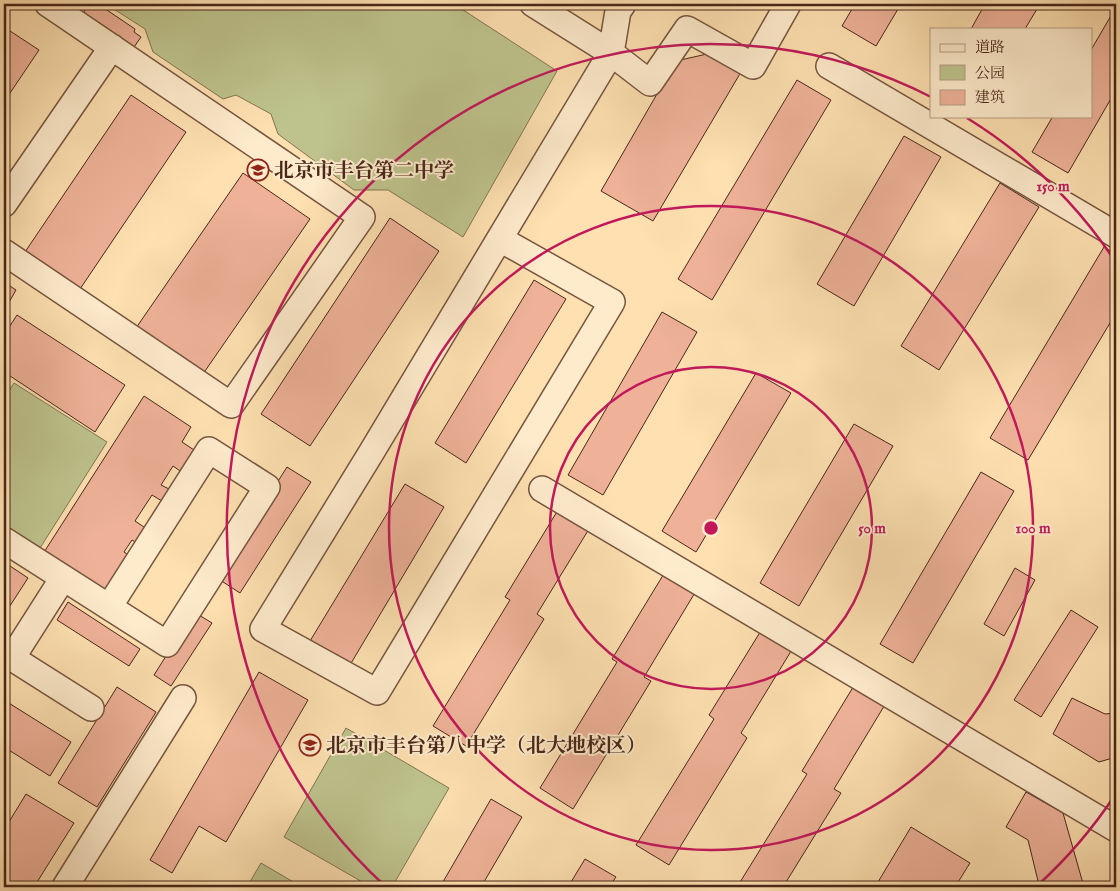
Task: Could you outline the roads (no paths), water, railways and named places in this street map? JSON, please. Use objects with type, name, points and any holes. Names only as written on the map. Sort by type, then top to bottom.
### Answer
[{"type":"street","points":[[4,252],[231,405],[362,217],[48,4]]},
{"type":"street","points":[[533,4],[611,53],[650,83],[687,28],[753,66],[788,4]]},
{"type":"street","points":[[500,239],[612,302],[377,692],[263,628],[371,454],[611,53],[618,11],[623,4]]},
{"type":"street","points":[[4,204],[112,47]]},
{"type":"street","points":[[829,66],[1116,235]]},
{"type":"street","points":[[4,540],[108,607],[167,644],[267,487],[209,450],[108,607]]},
{"type":"street","points":[[542,489],[1116,829]]},
{"type":"street","points":[[63,578],[12,658],[91,708]]},
{"type":"street","points":[[65,887],[183,698]]},
{"type":"place","name":"北京市丰台第二中学","points":[[258,170]]},
{"type":"place","name":"北京市丰台第八中学（北大地校区）","points":[[310,745]]}]
